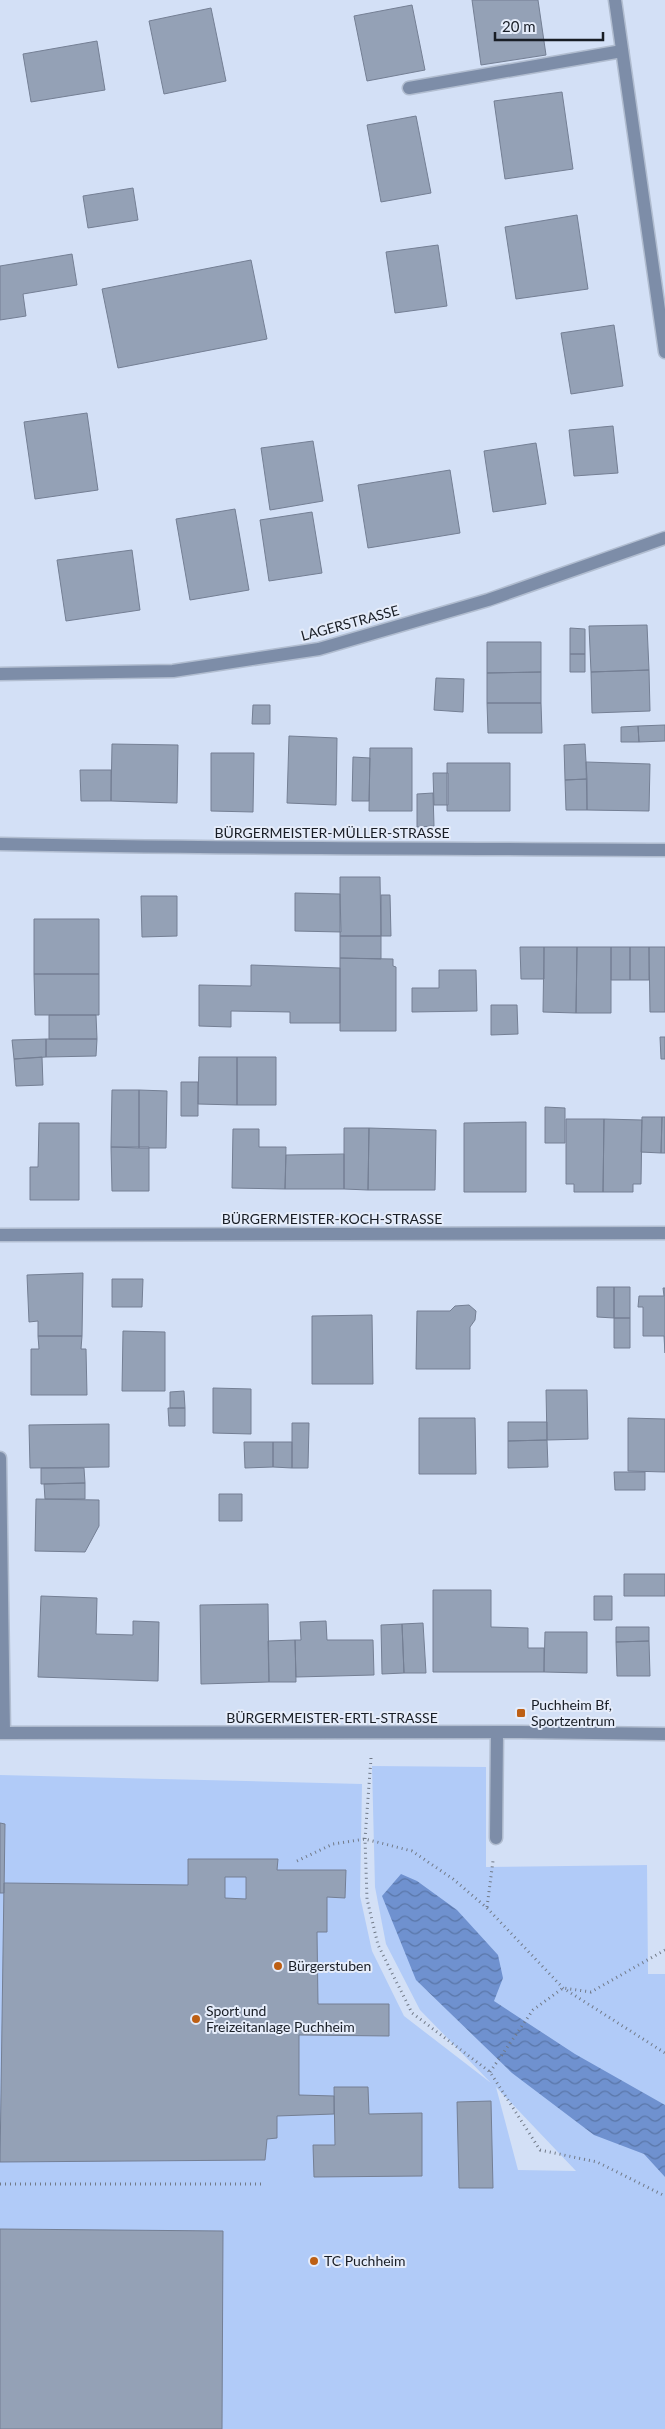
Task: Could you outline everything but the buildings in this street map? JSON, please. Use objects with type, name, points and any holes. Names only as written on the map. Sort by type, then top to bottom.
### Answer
[{"type":"street","points":[[615,0],[665,352]]},
{"type":"street","points":[[409,88],[622,51]]},
{"type":"street","name":"LAGERSTRASSE","points":[[0,674],[173,671],[318,649],[488,600],[665,538]]},
{"type":"street","name":"BÜRGERMEISTER-MÜLLER-STRASSE","points":[[0,844],[201,848],[352,847],[665,850]]},
{"type":"street","name":"BÜRGERMEISTER-KOCH-STRASSE","points":[[0,1235],[665,1233]]},
{"type":"street","points":[[0,1458],[2,1733]]},
{"type":"street","points":[[496,1838],[498,1732]]},
{"type":"street","name":"BÜRGERMEISTER-ERTL-STRASSE","points":[[2,1733],[498,1732],[665,1734]]},
{"type":"path","points":[[370,1732],[371,1771],[365,1839],[368,1899],[378,1946],[412,2013],[490,2072],[540,2150],[597,2162],[665,2196]]},
{"type":"path","points":[[487,1908],[496,1838]]},
{"type":"path","points":[[297,1860],[333,1844],[365,1839],[412,1851],[453,1879],[487,1908],[563,1988],[665,2052]]},
{"type":"path","points":[[490,2072],[534,2010],[563,1988],[591,1992],[665,1950]]},
{"type":"path","points":[[0,2184],[261,2184]]},
{"type":"shaded area","points":[[372,1766],[486,1767],[486,1867],[647,1865],[648,1974],[665,1974],[665,2429],[0,2429],[0,1775],[362,1784],[360,1896],[372,1951],[404,2016],[491,2083],[420,2010],[386,1944],[375,1887]],"holes":[[[496,2087],[576,2171],[518,2170]]]},
{"type":"water","points":[[401,1874],[417,1881],[457,1910],[498,1955],[503,1978],[494,2001],[575,2054],[665,2105],[665,2177],[644,2154],[594,2135],[512,2073],[416,1980],[382,1896]]},
{"type":"place","name":"Puchheim Bf, Sportzentrum","points":[[521,1713]]},
{"type":"place","name":"Bürgerstuben","points":[[278,1966]]},
{"type":"place","name":"Sport und Freizeitanlage Puchheim","points":[[196,2019]]},
{"type":"place","name":"TC Puchheim","points":[[314,2261]]}]
